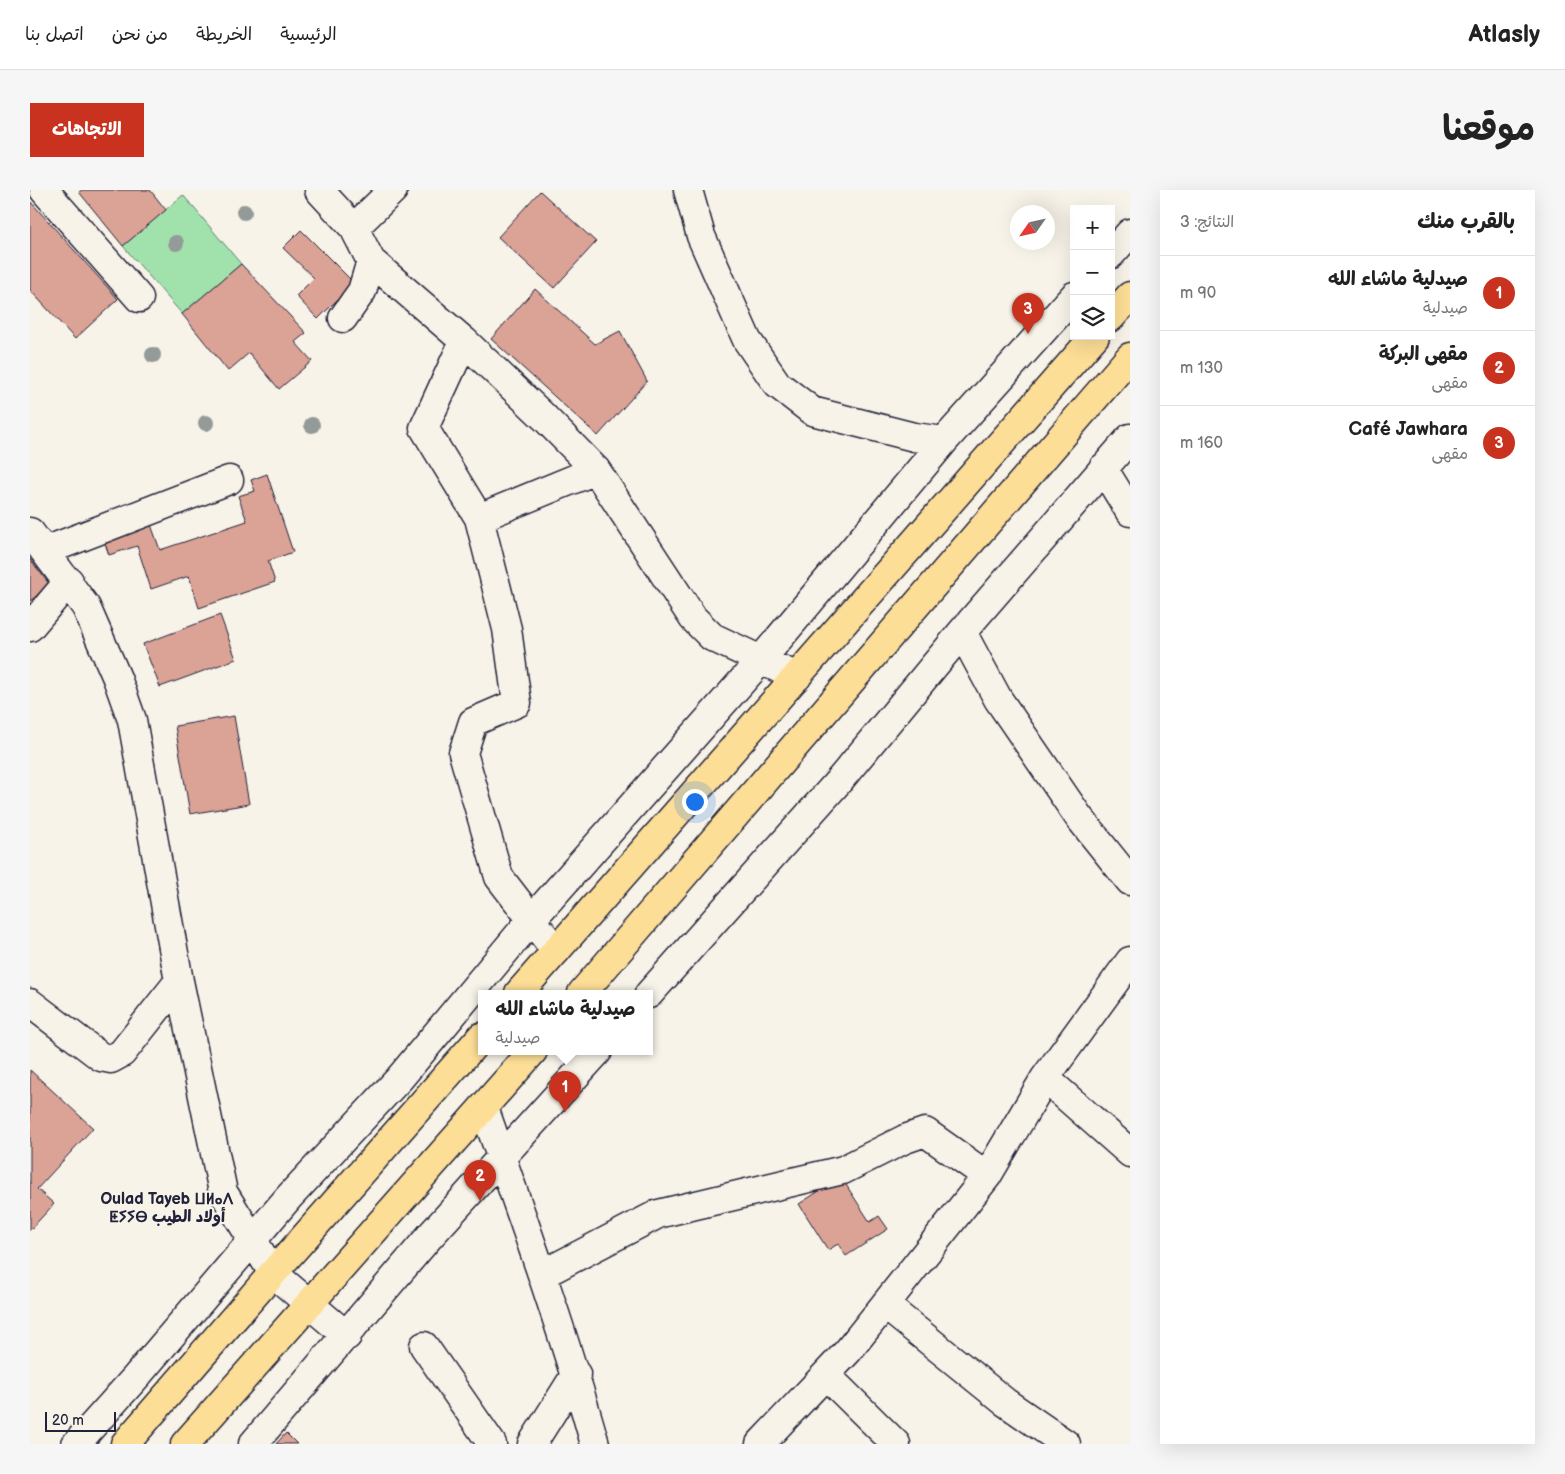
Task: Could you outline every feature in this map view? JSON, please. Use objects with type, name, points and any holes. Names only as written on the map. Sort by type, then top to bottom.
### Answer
[{"type":"highway","points":[[1115,313],[1130,296]]},
{"type":"highway","points":[[522,990],[1092,340]]},
{"type":"highway","points":[[585,990],[1130,357]]},
{"type":"highway","points":[[125,1444],[273,1272],[478,1041]]},
{"type":"highway","points":[[185,1444],[530,1055]]},
{"type":"street","points":[[44,190],[139,298]]},
{"type":"street","points":[[319,190],[354,228],[372,261],[464,341],[544,417],[596,470],[693,618],[712,637],[797,677]]},
{"type":"street","points":[[354,228],[393,190]]},
{"type":"street","points":[[688,190],[701,236],[747,340],[777,384],[812,411],[914,438],[944,441]]},
{"type":"street","points":[[1115,250],[1130,233]]},
{"type":"street","points":[[343,318],[362,291],[372,261]]},
{"type":"street","points":[[76,1444],[254,1240],[289,1196],[399,1079],[532,919],[760,661],[944,441],[1070,300]]},
{"type":"street","points":[[464,341],[424,428],[479,518],[508,629],[517,704],[473,722],[463,753],[499,877],[556,950]]},
{"type":"street","points":[[653,990],[838,782],[962,632],[1130,438]]},
{"type":"street","points":[[1103,468],[1130,512]]},
{"type":"street","points":[[479,518],[596,470]]},
{"type":"street","points":[[229,480],[37,542],[69,581],[86,607],[117,678],[132,720],[179,982],[223,1192],[273,1272],[347,1336]]},
{"type":"street","points":[[30,627],[69,581]]},
{"type":"street","points":[[962,632],[998,700],[1078,816],[1130,880]]},
{"type":"street","points":[[760,1444],[848,1352],[986,1176],[1045,1078],[1130,961]]},
{"type":"street","points":[[30,1003],[101,1057],[112,1059],[122,1053],[179,982]]},
{"type":"street","points":[[253,1444],[347,1336],[430,1236],[502,1159],[594,1055]]},
{"type":"street","points":[[1045,1078],[1130,1153]]},
{"type":"street","points":[[484,1108],[543,1274],[576,1374],[596,1444]]},
{"type":"street","points":[[543,1274],[658,1214],[843,1170],[905,1139],[926,1132],[986,1176]]},
{"type":"street","points":[[884,1305],[1005,1402],[1066,1444]]},
{"type":"street","points":[[424,1346],[492,1444]]},
{"type":"street","points":[[532,1444],[576,1374]]},
{"type":"street","points":[[826,1374],[896,1444]]},
{"type":"green space","points":[[183,195],[241,264],[182,314],[123,246]]},
{"type":"building","points":[[82,190],[150,190],[166,210],[123,246],[79,192]]},
{"type":"building","points":[[540,191],[596,242],[554,288],[498,237]]},
{"type":"building","points":[[30,201],[118,299],[75,339],[30,290]]},
{"type":"building","points":[[301,230],[354,283],[318,319],[296,296],[314,278],[283,248]]},
{"type":"building","points":[[241,264],[306,333],[295,342],[312,361],[279,389],[249,353],[228,371],[182,314]]},
{"type":"building","points":[[535,289],[595,344],[620,331],[647,381],[598,436],[491,339]]},
{"type":"building","points":[[267,474],[293,552],[268,561],[275,582],[199,608],[189,576],[151,589],[137,546],[109,555],[102,535],[149,519],[160,550],[247,521],[238,496],[255,491],[251,480]]},
{"type":"building","points":[[30,559],[50,585],[30,601]]},
{"type":"building","points":[[220,615],[236,659],[160,687],[143,644]]},
{"type":"building","points":[[234,716],[249,804],[190,814],[175,726]]},
{"type":"building","points":[[30,1070],[93,1128],[37,1189],[54,1204],[30,1230]]},
{"type":"building","points":[[841,1177],[870,1222],[879,1216],[888,1229],[846,1256],[838,1244],[828,1250],[799,1204]]},
{"type":"building","points":[[286,1433],[297,1444],[276,1444]]},
{"type":"place","name":"Café Jawhara","points":[[1028,334]]},
{"type":"place","name":"صيدلية ماشاء الله","points":[[565,1112]]},
{"type":"place","name":"مقهى البركة","points":[[480,1201]]},
{"type":"district","name":"Oulad Tayeb ⵡⵍⴰⴷ ⵟⵢⵢⴱ أولاد الطيب","points":[[167,1207]]}]
